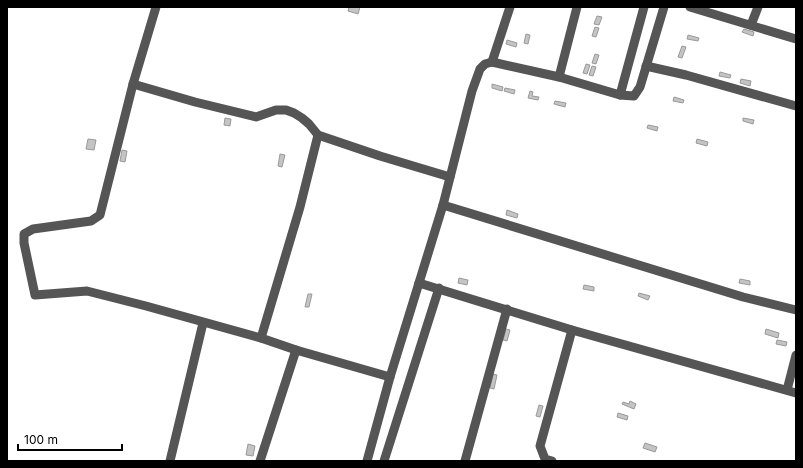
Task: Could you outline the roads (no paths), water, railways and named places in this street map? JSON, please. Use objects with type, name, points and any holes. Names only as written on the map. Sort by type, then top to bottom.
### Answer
[{"type":"street","points":[[156,7],[133,84],[100,215],[91,221],[33,229],[24,234],[24,243],[35,295],[87,291],[261,338],[296,350],[390,377]]},
{"type":"street","points":[[492,62],[510,7]]},
{"type":"street","points":[[559,77],[577,7]]},
{"type":"street","points":[[620,96],[644,7]]},
{"type":"street","points":[[367,461],[390,377],[443,205],[476,78],[482,67],[492,62],[559,77],[620,96],[634,96],[640,87],[664,7]]},
{"type":"street","points":[[690,7],[796,39]]},
{"type":"street","points":[[751,25],[758,7]]},
{"type":"street","points":[[646,66],[686,75],[796,106]]},
{"type":"street","points":[[133,84],[195,102],[256,117],[276,110],[286,110],[294,113],[310,124],[318,135],[380,156],[450,177]]},
{"type":"street","points":[[261,338],[300,207],[318,135]]},
{"type":"street","points":[[443,205],[743,297],[796,310]]},
{"type":"street","points":[[418,283],[508,309],[572,330],[796,393]]},
{"type":"street","points":[[384,461],[439,288]]},
{"type":"street","points":[[465,461],[508,309]]},
{"type":"street","points":[[170,461],[203,323]]},
{"type":"street","points":[[552,461],[545,459],[540,446],[572,330]]},
{"type":"street","points":[[260,461],[296,350]]},
{"type":"street","points":[[787,390],[796,355]]}]
